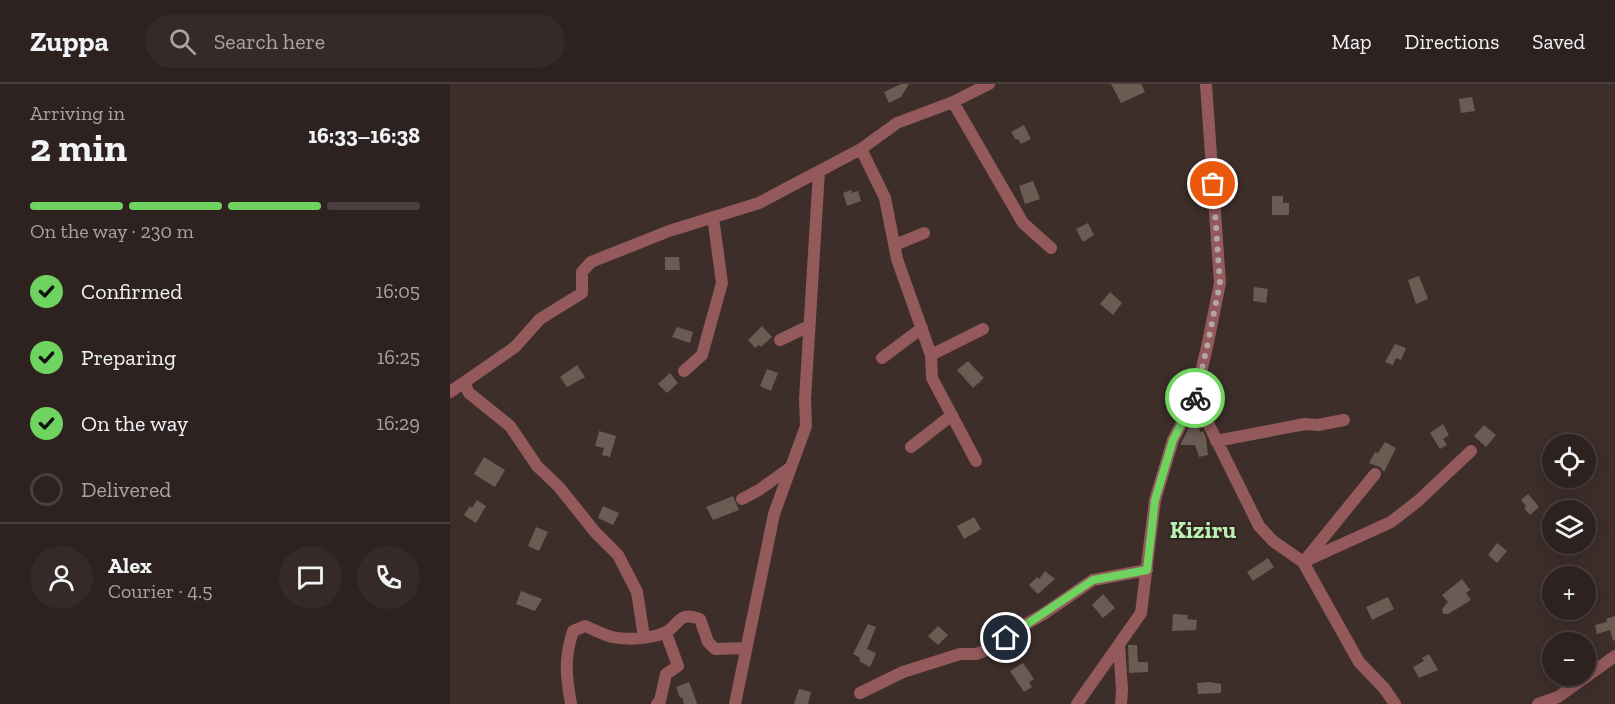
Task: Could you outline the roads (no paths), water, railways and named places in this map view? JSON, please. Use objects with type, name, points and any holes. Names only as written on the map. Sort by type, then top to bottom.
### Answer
[{"type":"street","points":[[450,392],[515,347],[540,319],[582,294],[582,272],[591,262],[669,231],[759,203],[861,149],[897,123],[953,102],[989,84]]},
{"type":"street","points":[[1077,704],[1141,613],[1155,500],[1173,440],[1195,398],[1220,283],[1206,84]]},
{"type":"street","points":[[953,102],[1023,223],[1051,248]]},
{"type":"street","points":[[861,149],[885,198],[897,259],[931,355],[932,378],[975,461]]},
{"type":"street","points":[[735,704],[774,514],[806,426],[805,400],[819,171]]},
{"type":"street","points":[[684,370],[702,355],[722,283],[713,217]]},
{"type":"street","points":[[895,245],[924,233]]},
{"type":"street","points":[[780,340],[809,326]]},
{"type":"street","points":[[882,358],[922,328]]},
{"type":"street","points":[[931,355],[983,329]]},
{"type":"street","points":[[464,383],[469,393],[510,426],[537,466],[559,487],[595,532],[618,555],[637,592],[644,637]]},
{"type":"street","points":[[1195,398],[1259,526],[1273,541],[1303,562],[1359,662],[1384,688],[1395,704]]},
{"type":"street","points":[[912,447],[952,415]]},
{"type":"street","points":[[1216,441],[1305,424],[1318,425],[1344,420]]},
{"type":"street","points":[[1303,562],[1391,522],[1418,501],[1471,451]]},
{"type":"street","points":[[741,499],[759,490],[791,467]]},
{"type":"street","points":[[1303,562],[1375,474]]},
{"type":"street","points":[[860,693],[903,672],[960,654],[976,654],[995,646],[1017,629],[1093,580],[1147,570]]},
{"type":"street","points":[[571,704],[565,671],[567,650],[573,631],[585,626],[611,637],[644,637],[666,633],[678,619],[690,615],[699,619],[708,642],[715,649],[746,648]]},
{"type":"street","points":[[657,704],[660,701],[666,674],[678,666],[666,633]]},
{"type":"street","points":[[1119,645],[1121,704]]},
{"type":"street","points":[[1538,704],[1558,697],[1615,656]]},
{"type":"district","name":"Kiziru","points":[[1203,530]]}]
